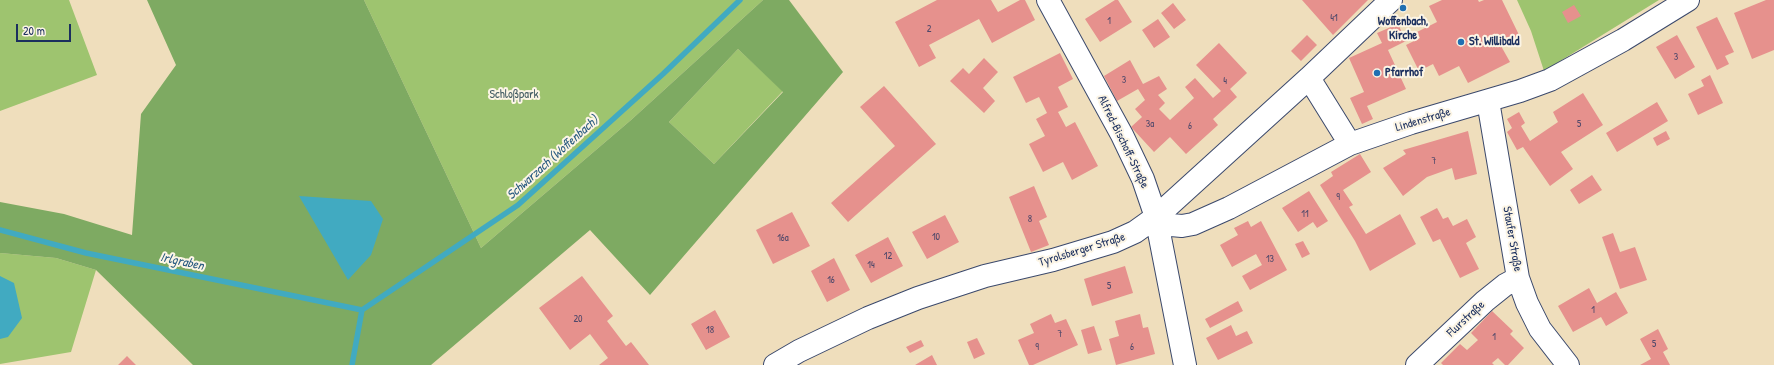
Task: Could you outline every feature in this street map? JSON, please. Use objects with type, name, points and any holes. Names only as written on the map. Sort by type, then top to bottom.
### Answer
[{"type":"street","name":"Alfred-Bischoff-Straße","points":[[1048,0],[1122,135],[1143,179],[1156,218],[1185,365]]},
{"type":"street","name":"Tyrolsberger Straße","points":[[774,365],[799,351],[868,318],[918,298],[985,276],[1053,260],[1113,242],[1135,232],[1156,218],[1309,78],[1391,0]]},
{"type":"street","name":"Lindenstraße","points":[[1156,218],[1171,225],[1182,226],[1193,224],[1229,208],[1350,144],[1411,123],[1488,101],[1550,80],[1572,69],[1688,0]]},
{"type":"street","points":[[1309,78],[1350,144]]},
{"type":"street","name":"Staufer Straße","points":[[1488,101],[1518,278],[1527,303],[1540,329],[1568,365]]},
{"type":"street","name":"Flurstraße","points":[[1417,365],[1485,301],[1505,285],[1518,278]]},
{"type":"green space","points":[[0,0],[69,0],[97,75],[0,111]]},
{"type":"green space","points":[[147,0],[364,0],[481,248],[631,120],[763,0],[789,0],[843,72],[650,295],[590,230],[431,365],[193,365],[96,270],[56,258],[0,253],[0,202],[64,214],[132,235],[141,114],[176,65]],"holes":[[[738,49],[783,92],[714,164],[669,122]]]},
{"type":"green space","name":"Schloßpark","points":[[364,0],[763,0],[631,120],[481,248]]},
{"type":"green space","points":[[1517,0],[1659,0],[1544,71],[1531,31]]},
{"type":"green space","points":[[738,49],[783,91],[714,164],[669,122]]},
{"type":"green space","points":[[0,253],[56,258],[96,270],[71,352],[0,364]]},
{"type":"water","points":[[299,196],[371,201],[383,219],[371,255],[348,280]]},
{"type":"water","points":[[0,276],[14,283],[22,318],[8,337],[0,339]]},
{"type":"building","points":[[937,0],[991,0],[998,12],[1020,0],[1025,0],[1035,20],[992,43],[979,19],[929,45],[936,58],[919,67],[895,22]]},
{"type":"building","points":[[1115,0],[1118,0],[1132,22],[1100,42],[1085,19]]},
{"type":"building","points":[[1302,0],[1368,0],[1333,35]]},
{"type":"building","name":"St. Willibald","points":[[1442,0],[1478,0],[1479,2],[1484,0],[1502,0],[1520,37],[1501,46],[1510,62],[1468,83],[1459,66],[1439,76],[1433,64],[1419,71],[1406,45],[1420,38],[1417,32],[1437,22],[1429,6]]},
{"type":"building","points":[[1766,0],[1774,0],[1774,50],[1752,59],[1734,13]]},
{"type":"building","points":[[1173,3],[1186,20],[1174,29],[1161,13]]},
{"type":"building","points":[[1574,5],[1581,16],[1568,23],[1562,12]]},
{"type":"building","points":[[1717,17],[1734,52],[1725,56],[1729,64],[1717,70],[1696,27]]},
{"type":"building","points":[[1158,19],[1170,37],[1154,48],[1142,30]]},
{"type":"building","name":"Pfarrhof","points":[[1398,24],[1406,41],[1388,50],[1406,89],[1367,106],[1373,119],[1362,124],[1350,98],[1364,92],[1349,58],[1382,43],[1377,33]]},
{"type":"building","points":[[1307,35],[1317,45],[1301,61],[1291,51]]},
{"type":"building","points":[[1677,35],[1695,67],[1675,79],[1656,47]]},
{"type":"building","points":[[1219,43],[1247,73],[1230,89],[1237,97],[1213,119],[1218,125],[1186,154],[1170,137],[1154,152],[1131,127],[1142,117],[1135,109],[1145,100],[1138,89],[1117,101],[1104,76],[1130,60],[1143,84],[1159,76],[1167,89],[1158,95],[1165,103],[1159,109],[1170,120],[1194,98],[1185,87],[1195,78],[1213,98],[1221,91],[1196,65]]},
{"type":"building","points":[[1060,53],[1073,79],[1058,87],[1068,107],[1058,112],[1066,127],[1075,122],[1098,166],[1072,180],[1063,162],[1043,172],[1029,144],[1045,136],[1036,119],[1047,113],[1039,97],[1026,103],[1013,77]]},
{"type":"building","points":[[984,58],[998,72],[983,88],[995,101],[984,113],[950,81],[963,68],[969,74]]},
{"type":"building","points":[[1710,75],[1723,103],[1698,115],[1688,94],[1704,86],[1701,80]]},
{"type":"building","points":[[884,86],[936,144],[848,222],[831,203],[895,146],[860,107]]},
{"type":"building","points":[[1583,93],[1603,125],[1561,152],[1573,169],[1550,186],[1523,147],[1517,150],[1507,132],[1512,128],[1507,119],[1519,112],[1525,123],[1521,126],[1530,141],[1558,122],[1553,112]]},
{"type":"building","points":[[1657,102],[1668,121],[1617,152],[1606,133]]},
{"type":"building","points":[[1468,131],[1477,174],[1455,180],[1452,168],[1427,177],[1403,196],[1383,168],[1406,154],[1403,150]]},
{"type":"building","points":[[1666,131],[1670,139],[1657,146],[1653,138]]},
{"type":"building","points":[[1360,154],[1371,172],[1343,190],[1353,205],[1349,207],[1366,234],[1400,214],[1416,244],[1370,271],[1355,241],[1320,185],[1333,176],[1331,172]]},
{"type":"building","points":[[1592,175],[1602,190],[1579,204],[1570,190]]},
{"type":"building","points":[[1034,186],[1047,217],[1039,221],[1049,245],[1031,252],[1009,197]]},
{"type":"building","points":[[1309,191],[1328,221],[1317,228],[1313,222],[1298,232],[1282,208]]},
{"type":"building","points":[[1437,208],[1443,219],[1448,217],[1453,226],[1467,219],[1476,237],[1466,243],[1479,269],[1460,278],[1440,239],[1433,242],[1420,217]]},
{"type":"building","points":[[792,212],[810,246],[773,264],[756,230]]},
{"type":"building","points":[[945,215],[959,242],[927,259],[912,232]]},
{"type":"building","points":[[1248,221],[1251,227],[1261,221],[1287,270],[1250,290],[1242,276],[1262,265],[1256,254],[1232,267],[1220,245],[1238,235],[1234,228]]},
{"type":"building","points":[[1613,233],[1620,252],[1635,247],[1647,280],[1620,289],[1602,237]]},
{"type":"building","points":[[888,237],[903,266],[871,283],[855,255]]},
{"type":"building","points":[[1303,241],[1310,254],[1302,258],[1295,244]]},
{"type":"building","points":[[834,258],[850,290],[827,302],[811,271]]},
{"type":"building","points":[[1125,266],[1133,293],[1092,306],[1084,279]]},
{"type":"building","points":[[582,276],[613,316],[607,321],[626,346],[631,342],[649,365],[599,365],[608,358],[590,334],[570,350],[539,308]]},
{"type":"building","points":[[1589,288],[1597,303],[1616,292],[1628,313],[1606,326],[1601,317],[1573,332],[1558,306]]},
{"type":"building","points":[[1238,301],[1243,311],[1210,328],[1205,319]]},
{"type":"building","points":[[715,310],[730,337],[706,350],[691,324]]},
{"type":"building","points":[[1492,311],[1513,331],[1510,334],[1524,348],[1508,365],[1505,365],[1498,358],[1492,363],[1494,365],[1443,365],[1441,363],[1460,344],[1467,350],[1478,340],[1471,333]]},
{"type":"building","points":[[1051,314],[1055,323],[1066,319],[1078,345],[1033,365],[1029,365],[1018,340],[1034,333],[1030,324]]},
{"type":"building","points":[[1140,314],[1143,328],[1148,327],[1155,354],[1116,365],[1109,339],[1119,336],[1115,321]]},
{"type":"building","points":[[1231,325],[1236,336],[1247,331],[1253,343],[1218,360],[1206,338]]},
{"type":"building","points":[[1094,326],[1102,350],[1088,354],[1081,330]]},
{"type":"building","points":[[1658,329],[1668,349],[1663,352],[1670,365],[1640,365],[1651,359],[1640,339]]},
{"type":"building","points":[[977,338],[985,354],[974,359],[967,342]]},
{"type":"building","points":[[921,340],[924,346],[910,353],[906,347]]},
{"type":"building","points":[[932,355],[937,365],[915,365]]},
{"type":"building","points":[[127,356],[136,365],[118,365]]},
{"type":"waterway","name":"Schwarzach (Woffenbach)","points":[[362,310],[518,205],[663,74],[740,0]]},
{"type":"waterway","name":"Irlgraben","points":[[0,230],[86,253],[362,310]]},
{"type":"waterway","points":[[352,365],[362,310]]},
{"type":"place","name":"Woffenbach, Kirche","points":[[1403,8]]},
{"type":"place","name":"St. Willibald","points":[[1461,42]]},
{"type":"place","name":"Pfarrhof","points":[[1377,73]]}]
